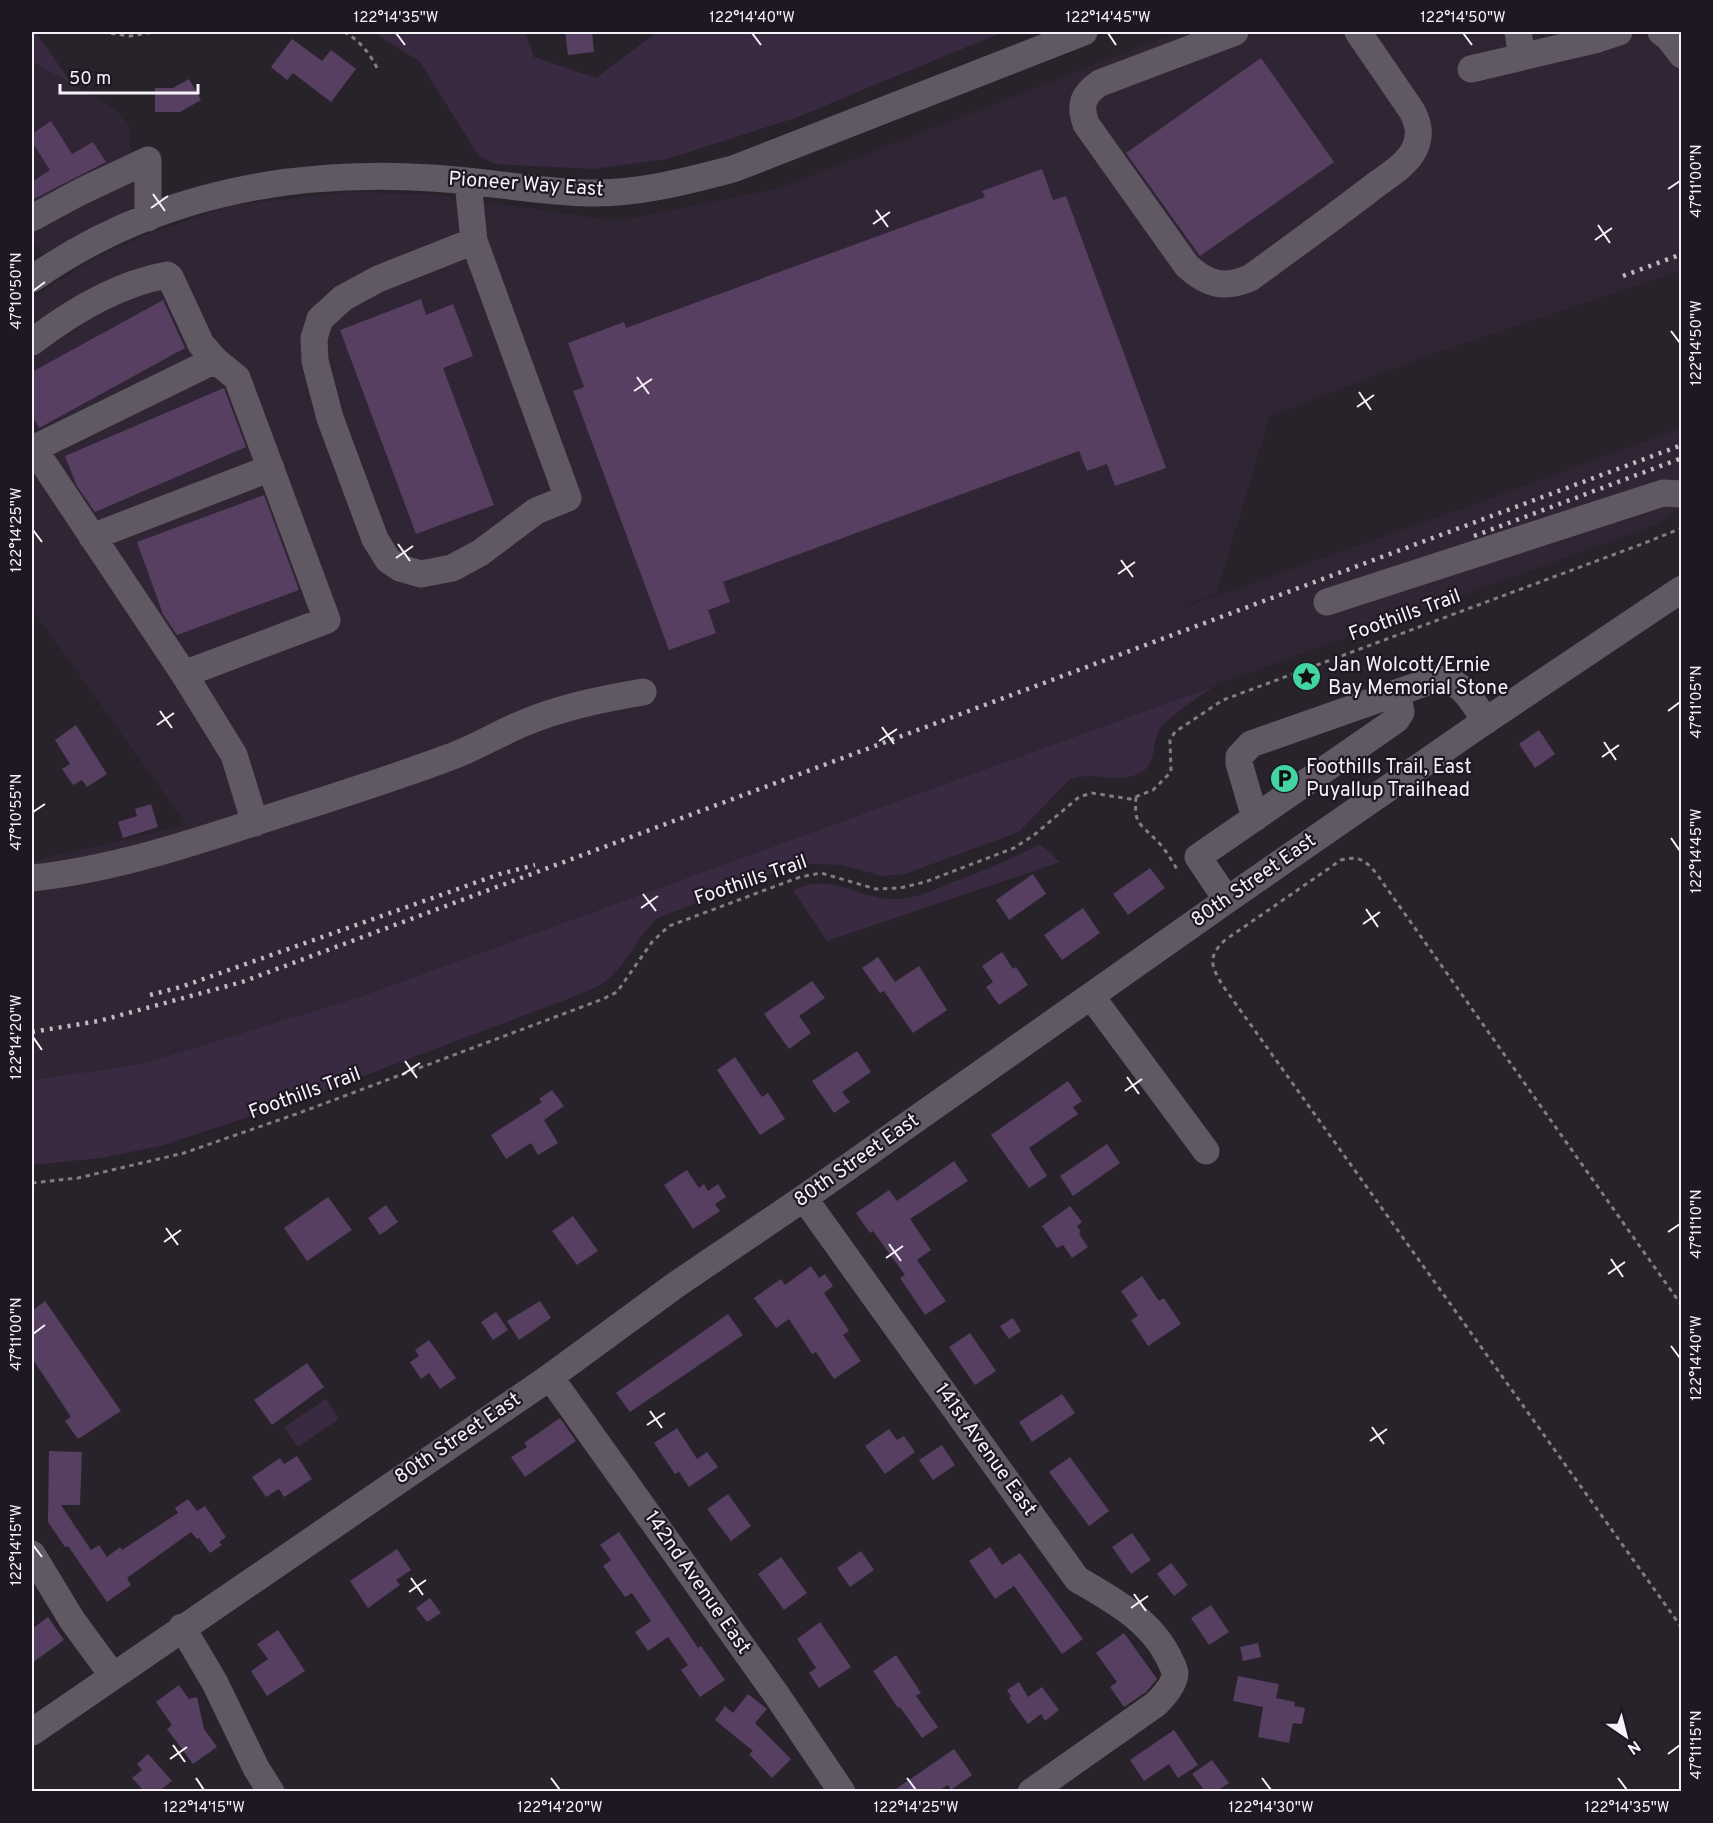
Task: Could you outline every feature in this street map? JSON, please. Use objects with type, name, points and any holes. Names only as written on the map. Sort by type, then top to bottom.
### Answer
[{"type":"street","name":"Pioneer Way East","points":[[34,272],[86,245],[181,205],[225,192],[269,183],[373,176],[435,178],[518,189],[592,193],[675,184],[733,169],[1084,32]]},
{"type":"street","points":[[1234,32],[1100,83],[1085,96],[1082,105],[1086,124],[1187,266],[1200,278],[1213,283],[1234,285],[1250,278],[1339,213],[1402,164],[1413,152],[1419,137],[1419,124],[1358,32]]},
{"type":"street","points":[[1471,69],[1520,44],[1598,39],[1619,32]]},
{"type":"street","points":[[1661,32],[1668,37],[1682,56]]},
{"type":"street","points":[[32,218],[148,160],[148,218]]},
{"type":"street","points":[[468,182],[474,242],[568,498],[536,512],[480,554],[452,568],[421,574],[400,568],[388,560],[375,539],[330,418],[315,361],[314,338],[320,319],[343,298],[378,279],[474,242]]},
{"type":"street","points":[[32,342],[61,321],[106,296],[146,278],[166,274],[201,344],[215,360],[237,378],[327,620],[184,674]]},
{"type":"street","points":[[215,360],[32,447],[184,674],[234,755],[255,823]]},
{"type":"street","points":[[92,537],[271,468]]},
{"type":"street","points":[[1327,602],[1663,493],[1682,494]]},
{"type":"street","name":"80th Street East","points":[[32,1732],[182,1627],[550,1377],[677,1284],[804,1198],[1227,900],[1682,589]]},
{"type":"street","points":[[1255,818],[1239,763],[1239,757],[1251,744],[1436,680],[1454,681],[1486,721]]},
{"type":"street","points":[[32,878],[55,876],[130,860],[255,823],[422,768],[454,756],[524,723],[584,703],[643,692]]},
{"type":"street","points":[[1227,900],[1198,857],[1396,720],[1401,712],[1397,693]]},
{"type":"street","points":[[1091,996],[1206,1151]]},
{"type":"street","name":"141st Avenue East","points":[[804,1198],[1077,1579],[1122,1606],[1146,1625],[1166,1652],[1174,1668],[1175,1674],[1171,1684],[1166,1694],[1156,1704],[1031,1791]]},
{"type":"street","name":"142nd Avenue East","points":[[550,1377],[769,1684],[842,1791]]},
{"type":"street","points":[[32,1554],[72,1620],[113,1676]]},
{"type":"street","points":[[182,1627],[215,1683],[256,1768],[271,1791]]},
{"type":"path","points":[[102,32],[130,36],[154,32]]},
{"type":"path","points":[[344,32],[355,38],[377,68]]},
{"type":"path","name":"Foothills Trail","points":[[32,1183],[78,1178],[184,1153],[299,1113],[603,999],[617,992],[652,942],[669,926],[800,877],[821,873],[876,889],[900,888],[926,882],[1014,848],[1034,835],[1079,797],[1092,793],[1130,799],[1153,790],[1171,772],[1170,740],[1175,732],[1223,700],[1682,528]]},
{"type":"path","points":[[1136,797],[1135,814],[1140,824],[1157,840],[1184,879]]},
{"type":"path","points":[[1682,1306],[1366,861],[1354,857],[1341,860],[1225,940],[1216,949],[1212,959],[1213,970],[1222,986],[1682,1628]]},
{"type":"shaded area","points":[[32,32],[37,34],[73,85],[32,61]]},
{"type":"shaded area","points":[[373,32],[525,32],[534,57],[596,78],[657,32],[1003,32],[795,118],[667,159],[593,169],[495,164],[478,155],[420,62]]},
{"type":"shaded area","points":[[1178,32],[1681,32],[1681,271],[1421,358],[1270,416],[1216,594],[1137,624],[1681,428],[1681,509],[1658,524],[362,996],[142,1064],[32,1080],[32,861],[187,825],[32,609],[32,298],[93,259],[140,237],[227,206],[346,192],[432,194],[617,221],[780,188]]},
{"type":"shaded area","points":[[32,61],[113,108],[129,125],[136,206],[44,255],[32,241]]},
{"type":"shaded area","points":[[1214,686],[1163,725],[1159,730],[1149,766],[1144,770],[1130,777],[1086,776],[1069,780],[1019,832],[905,874],[882,876],[842,865],[812,864],[770,874],[658,918],[621,966],[607,980],[593,989],[297,1101],[160,1146],[101,1158],[32,1165],[32,1080],[142,1064],[362,996]]},
{"type":"shaded area","points":[[1040,844],[1060,862],[827,941],[793,890],[820,883],[833,884],[881,898],[911,897],[1020,855]]},
{"type":"shaded area","points":[[326,1399],[339,1419],[298,1447],[284,1427]]},
{"type":"building","points":[[565,32],[592,32],[594,52],[568,55]]},
{"type":"building","points":[[292,39],[322,61],[331,50],[356,69],[331,102],[293,73],[287,80],[271,67]]},
{"type":"building","points":[[1261,58],[1334,162],[1200,256],[1126,153]]},
{"type":"building","points":[[189,79],[201,100],[180,112],[155,112],[155,88],[173,88]]},
{"type":"building","points":[[51,121],[72,154],[93,142],[106,162],[32,200],[32,182],[50,170],[32,142],[32,134]]},
{"type":"building","points":[[1042,169],[1053,200],[1066,196],[1166,468],[1115,486],[1107,464],[1087,471],[1079,451],[723,582],[730,602],[708,610],[716,633],[669,650],[573,391],[584,387],[568,343],[624,322],[626,328],[985,197],[982,191]]},
{"type":"building","points":[[421,299],[426,315],[453,304],[473,356],[443,368],[494,505],[416,534],[340,330]]},
{"type":"building","points":[[163,300],[185,348],[39,428],[32,415],[32,372]]},
{"type":"building","points":[[224,388],[246,447],[95,512],[77,486],[65,456]]},
{"type":"building","points":[[264,495],[299,590],[177,635],[163,614],[137,542]]},
{"type":"building","points":[[76,725],[107,774],[87,787],[82,780],[73,785],[62,769],[70,764],[55,740]]},
{"type":"building","points":[[1539,730],[1555,754],[1535,768],[1519,744]]},
{"type":"building","points":[[151,804],[158,827],[123,838],[118,822],[137,816],[135,809]]},
{"type":"building","points":[[1150,868],[1165,888],[1128,915],[1113,894]]},
{"type":"building","points":[[1033,874],[1046,894],[1009,920],[996,900]]},
{"type":"building","points":[[1083,908],[1100,933],[1062,960],[1044,935]]},
{"type":"building","points":[[1002,952],[1013,969],[1016,967],[1028,985],[999,1005],[986,987],[993,982],[982,966]]},
{"type":"building","points":[[878,957],[895,982],[919,966],[947,1010],[913,1033],[884,991],[880,993],[862,968]]},
{"type":"building","points":[[812,981],[825,998],[799,1016],[811,1033],[789,1049],[764,1014]]},
{"type":"building","points":[[857,1051],[871,1072],[842,1092],[850,1102],[834,1113],[812,1081]]},
{"type":"building","points":[[735,1057],[762,1097],[768,1093],[785,1119],[760,1135],[717,1070]]},
{"type":"building","points":[[1068,1081],[1082,1101],[1073,1107],[1078,1114],[1029,1148],[1047,1176],[1029,1188],[991,1135]]},
{"type":"building","points":[[552,1090],[564,1106],[544,1120],[558,1143],[538,1155],[531,1143],[506,1159],[491,1135],[542,1102],[539,1099]]},
{"type":"building","points":[[1107,1144],[1120,1163],[1073,1196],[1060,1176]]},
{"type":"building","points":[[954,1161],[968,1181],[910,1219],[931,1250],[917,1260],[946,1301],[925,1315],[900,1278],[905,1275],[873,1231],[870,1233],[856,1213],[889,1190],[897,1201]]},
{"type":"building","points":[[687,1170],[699,1188],[704,1184],[708,1191],[718,1184],[726,1197],[715,1204],[720,1211],[693,1229],[664,1185]]},
{"type":"building","points":[[328,1197],[352,1230],[307,1261],[284,1228]]},
{"type":"building","points":[[386,1205],[398,1222],[380,1235],[368,1218]]},
{"type":"building","points":[[1070,1206],[1082,1222],[1077,1226],[1081,1232],[1079,1234],[1088,1247],[1072,1258],[1063,1245],[1057,1248],[1042,1226]]},
{"type":"building","points":[[573,1216],[598,1251],[577,1265],[552,1231]]},
{"type":"building","points":[[811,1266],[819,1278],[825,1274],[833,1286],[824,1293],[849,1331],[843,1335],[861,1361],[834,1379],[816,1352],[812,1354],[789,1319],[776,1328],[754,1298],[781,1279],[785,1285]]},
{"type":"building","points":[[1142,1276],[1159,1301],[1164,1298],[1181,1324],[1148,1346],[1131,1320],[1138,1316],[1121,1291]]},
{"type":"building","points":[[45,1301],[121,1411],[78,1439],[65,1421],[71,1417],[32,1358],[32,1311]]},
{"type":"building","points":[[540,1301],[551,1318],[519,1340],[507,1321]]},
{"type":"building","points":[[496,1312],[508,1330],[493,1340],[481,1322]]},
{"type":"building","points":[[728,1314],[743,1335],[630,1412],[616,1393]]},
{"type":"building","points":[[1013,1318],[1021,1331],[1009,1339],[1000,1326]]},
{"type":"building","points":[[970,1333],[996,1371],[975,1385],[949,1347]]},
{"type":"building","points":[[429,1340],[456,1378],[440,1389],[429,1373],[421,1379],[410,1362],[419,1356],[415,1350]]},
{"type":"building","points":[[307,1363],[324,1387],[272,1425],[254,1400]]},
{"type":"building","points":[[1062,1394],[1075,1413],[1032,1442],[1019,1422]]},
{"type":"building","points":[[560,1418],[576,1441],[525,1477],[511,1457],[527,1447],[524,1443]]},
{"type":"building","points":[[677,1428],[697,1459],[707,1452],[718,1467],[689,1487],[679,1472],[675,1474],[654,1443]]},
{"type":"building","points":[[889,1429],[897,1440],[904,1436],[915,1452],[885,1474],[865,1446]]},
{"type":"building","points":[[942,1445],[955,1465],[933,1480],[919,1460]]},
{"type":"building","points":[[49,1451],[82,1452],[80,1505],[61,1505],[91,1550],[99,1545],[107,1557],[120,1547],[122,1550],[178,1513],[175,1508],[188,1499],[197,1511],[205,1506],[226,1537],[219,1542],[222,1545],[210,1553],[199,1538],[197,1539],[191,1532],[127,1578],[131,1585],[107,1602],[68,1546],[65,1547],[48,1522]]},
{"type":"building","points":[[297,1456],[312,1479],[284,1497],[279,1489],[266,1497],[252,1477],[280,1458],[284,1464]]},
{"type":"building","points":[[1070,1457],[1109,1511],[1089,1526],[1049,1472]]},
{"type":"building","points":[[728,1494],[751,1526],[731,1541],[707,1509]]},
{"type":"building","points":[[619,1532],[698,1648],[701,1646],[725,1680],[700,1697],[681,1670],[688,1665],[668,1637],[648,1651],[635,1632],[651,1621],[632,1593],[625,1597],[603,1566],[611,1560],[600,1545]]},
{"type":"building","points":[[1132,1533],[1151,1560],[1131,1574],[1112,1547]]},
{"type":"building","points":[[990,1547],[1002,1565],[1020,1553],[1083,1639],[1062,1654],[1014,1586],[995,1599],[969,1561]]},
{"type":"building","points":[[397,1549],[411,1570],[396,1580],[400,1585],[368,1608],[350,1581]]},
{"type":"building","points":[[861,1551],[874,1570],[850,1587],[837,1568]]},
{"type":"building","points":[[781,1557],[807,1593],[784,1610],[758,1574]]},
{"type":"building","points":[[1171,1563],[1188,1585],[1174,1596],[1157,1574]]},
{"type":"building","points":[[430,1598],[441,1613],[427,1622],[416,1608]]},
{"type":"building","points":[[1211,1605],[1229,1632],[1209,1645],[1191,1618]]},
{"type":"building","points":[[48,1617],[64,1640],[32,1663],[32,1629]]},
{"type":"building","points":[[820,1622],[851,1667],[819,1688],[809,1673],[816,1668],[797,1639]]},
{"type":"building","points":[[278,1630],[305,1671],[267,1696],[251,1671],[268,1659],[257,1644]]},
{"type":"building","points":[[1124,1633],[1157,1679],[1146,1692],[1124,1707],[1110,1687],[1117,1682],[1096,1653]]},
{"type":"building","points":[[1258,1643],[1261,1657],[1243,1661],[1240,1647]]},
{"type":"building","points":[[896,1655],[921,1693],[916,1696],[938,1727],[922,1738],[873,1671]]},
{"type":"building","points":[[1238,1676],[1279,1684],[1276,1698],[1295,1702],[1294,1706],[1305,1708],[1302,1724],[1293,1723],[1289,1743],[1258,1737],[1263,1707],[1233,1701]]},
{"type":"building","points":[[1019,1682],[1028,1697],[1042,1687],[1059,1710],[1045,1721],[1041,1714],[1028,1724],[1009,1698],[1011,1696],[1007,1690]]},
{"type":"building","points":[[179,1685],[189,1699],[197,1697],[204,1729],[217,1747],[193,1764],[167,1729],[172,1725],[156,1702]]},
{"type":"building","points":[[748,1694],[767,1709],[755,1723],[791,1759],[772,1778],[749,1754],[753,1751],[715,1720],[725,1706],[733,1713]]},
{"type":"building","points":[[1174,1730],[1198,1765],[1178,1778],[1169,1764],[1144,1781],[1130,1760]]},
{"type":"building","points":[[954,1749],[972,1775],[951,1790],[948,1785],[938,1791],[893,1791]]},
{"type":"building","points":[[148,1754],[172,1781],[159,1791],[144,1791],[132,1778],[142,1770],[137,1764]]},
{"type":"building","points":[[1212,1760],[1229,1783],[1217,1791],[1205,1791],[1192,1774]]},
{"type":"railway","points":[[1623,276],[1682,254]]},
{"type":"railway","points":[[32,1032],[99,1021],[242,982],[1682,445]]},
{"type":"railway","points":[[1474,536],[1682,458]]},
{"type":"railway","points":[[150,995],[181,987],[500,874],[535,865]]},
{"type":"place","name":"Jan Wolcott/Ernie Bay Memorial Stone","points":[[1307,677]]},
{"type":"place","name":"Foothills Trail, East Puyallup Trailhead","points":[[1285,779]]}]
